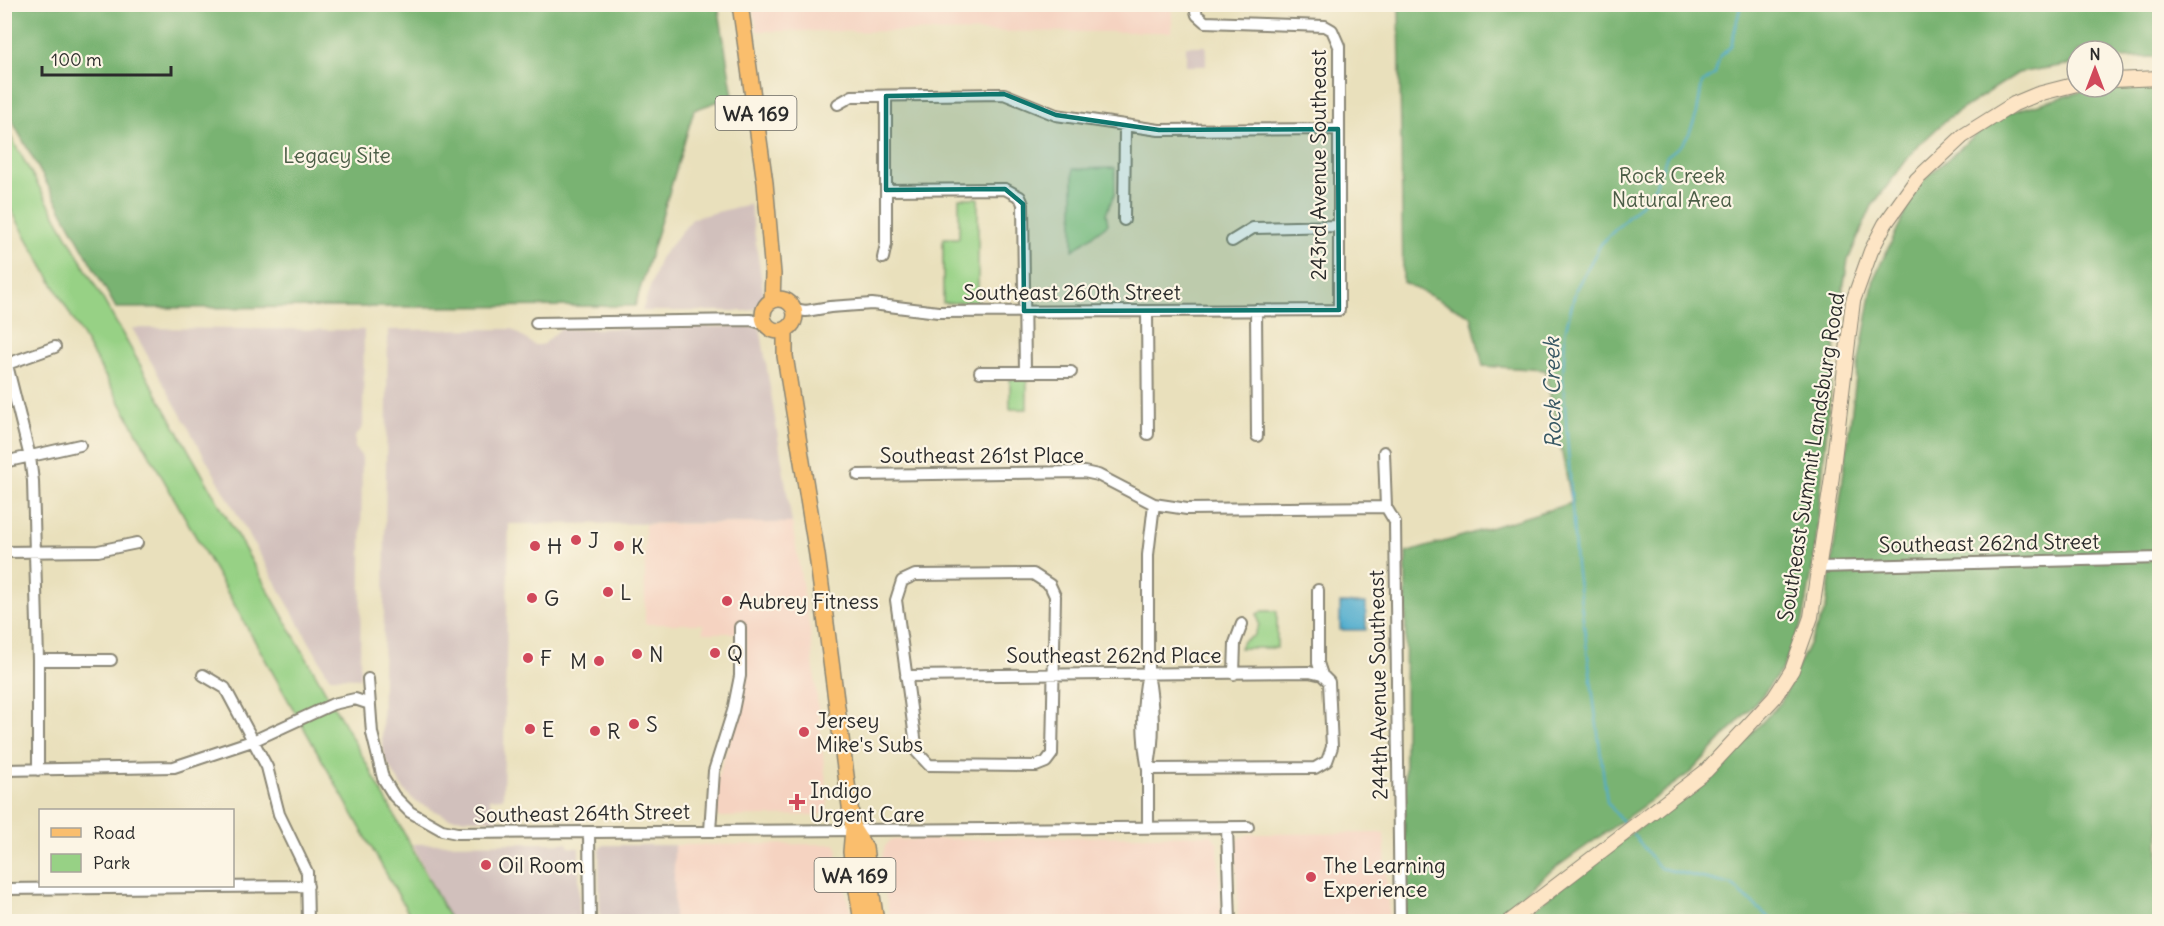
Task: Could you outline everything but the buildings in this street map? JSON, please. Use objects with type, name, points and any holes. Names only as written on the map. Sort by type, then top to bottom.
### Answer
[{"type":"main road","name":"WA 169","points":[[740,4],[765,183],[773,274],[784,356],[817,555],[853,829],[851,852],[862,921]]},
{"type":"main road","name":"WA 169","points":[[853,829],[865,848],[876,921]]},
{"type":"street","name":"243rd Avenue Southeast","points":[[1196,10],[1205,22],[1216,24],[1324,26],[1332,30],[1338,46],[1338,310]]},
{"type":"street","points":[[2125,79],[2160,78]]},
{"type":"street","name":"Southeast Summit Landsburg Road","points":[[1509,921],[1706,771],[1767,707],[1792,670],[1808,630],[1820,567],[1853,301],[1861,276],[1886,224],[1917,179],[1963,136],[2014,104],[2038,94],[2065,87]]},
{"type":"street","points":[[838,104],[852,96],[1004,94],[1056,115],[1159,130],[1338,129]]},
{"type":"street","points":[[883,258],[886,244],[886,96]]},
{"type":"street","points":[[1124,220],[1125,126]]},
{"type":"street","points":[[886,190],[1005,189],[1017,195],[1023,204],[1025,372]]},
{"type":"street","points":[[1232,241],[1253,228],[1338,226]]},
{"type":"street","name":"Southeast 260th Street","points":[[536,323],[779,316],[853,304],[938,312],[1338,310]]},
{"type":"street","points":[[1256,310],[1257,436]]},
{"type":"street","points":[[1147,311],[1148,434]]},
{"type":"street","points":[[38,770],[39,660],[30,457],[6,358],[55,347]]},
{"type":"street","points":[[980,372],[1071,372]]},
{"type":"street","points":[[4,462],[80,445]]},
{"type":"street","name":"244th Avenue Southeast","points":[[1384,452],[1386,507],[1395,522],[1401,921]]},
{"type":"street","name":"Southeast 261st Place","points":[[858,475],[1084,472],[1107,479],[1154,504],[1187,509],[1386,507]]},
{"type":"street","points":[[1148,828],[1148,770],[1144,754],[1144,691],[1148,674],[1148,555],[1154,504]]},
{"type":"street","points":[[4,552],[98,551],[136,543]]},
{"type":"street","name":"Southeast 262nd Street","points":[[1820,567],[2160,558]]},
{"type":"street","points":[[1033,574],[1046,581],[1055,596],[1054,675],[1054,743],[1052,754],[1046,762],[1036,766],[929,765],[918,752],[906,676],[896,600],[902,581],[915,575],[1033,574]]},
{"type":"street","points":[[1148,770],[1315,768],[1329,757],[1332,747],[1331,688],[1322,675],[1318,663],[1318,590]]},
{"type":"street","points":[[1234,674],[1234,643],[1242,624]]},
{"type":"street","points":[[710,831],[714,771],[733,711],[740,676],[741,627]]},
{"type":"street","points":[[39,660],[111,660]]},
{"type":"street","name":"Southeast 262nd Place","points":[[906,676],[1309,672],[1322,675]]},
{"type":"street","points":[[203,675],[225,688],[255,740],[267,767],[283,824],[304,863],[308,886],[308,921]]},
{"type":"street","name":"Southeast 264th Street","points":[[368,679],[367,703],[372,710],[372,733],[383,778],[394,796],[410,812],[424,822],[442,830],[457,833],[1248,827]]},
{"type":"street","points":[[4,770],[161,768],[255,740],[333,704],[355,699],[367,703]]},
{"type":"street","points":[[1227,827],[1230,921]]},
{"type":"street","points":[[589,832],[590,921]]},
{"type":"street","points":[[234,887],[308,886]]},
{"type":"street","points":[[4,889],[207,887]]},
{"type":"highlighted area","points":[[1004,94],[1056,115],[1159,130],[1338,129],[1339,310],[1024,311],[1023,204],[1005,189],[886,190],[886,96]]},
{"type":"shaded area","points":[[752,5],[1172,5],[1172,32],[757,31]]},
{"type":"shaded area","points":[[1186,46],[1206,46],[1206,66],[1186,66]]},
{"type":"shaded area","points":[[750,204],[764,296],[759,308],[748,311],[642,311],[660,258],[693,218]]},
{"type":"shaded area","points":[[760,326],[792,523],[509,524],[503,798],[489,799],[499,820],[449,818],[415,801],[404,790],[385,759],[382,740],[388,330],[512,329],[534,345],[539,345],[544,344],[560,329]]},
{"type":"shaded area","points":[[132,328],[364,330],[363,427],[355,437],[355,448],[362,457],[360,678],[329,677]]},
{"type":"shaded area","points":[[792,523],[810,631],[828,803],[824,813],[817,815],[719,817],[715,811],[718,777],[740,706],[744,676],[745,633],[703,633],[703,624],[645,624],[645,524]]},
{"type":"shaded area","name":"The Learning Experience","points":[[1384,833],[1389,921],[1238,921],[1236,842],[1239,838],[1249,834]]},
{"type":"shaded area","points":[[1212,835],[1218,844],[1221,921],[890,921],[880,864],[885,846],[891,840]]},
{"type":"shaded area","points":[[567,843],[569,847],[579,848],[579,921],[451,921],[412,844]]},
{"type":"shaded area","points":[[835,844],[853,921],[674,921],[674,845]]},
{"type":"shaded area","points":[[604,845],[674,845],[674,921],[600,921],[599,849]]},
{"type":"green space","name":"Legacy Site","points":[[4,5],[718,5],[733,96],[694,110],[635,306],[116,308],[5,108]]},
{"type":"green space","name":"Rock Creek Natural Area","points":[[1399,5],[2159,5],[2159,57],[2125,58],[2125,39],[2065,39],[2065,65],[2018,73],[1947,119],[1915,149],[1872,206],[1848,260],[1837,324],[1814,560],[1803,621],[1783,668],[1760,698],[1691,772],[1544,876],[1494,921],[1404,921],[1406,553],[1572,503],[1545,370],[1483,366],[1471,316],[1403,282]]},
{"type":"green space","points":[[2159,84],[2159,921],[1516,922],[1623,839],[1709,779],[1781,702],[1826,609],[1856,378],[1874,278],[1919,184],[1997,116],[2065,96],[2065,99],[2125,99],[2125,86]]},
{"type":"green space","points":[[4,125],[369,768],[451,921],[413,921],[5,199]]},
{"type":"green space","points":[[1115,168],[1115,193],[1106,213],[1108,224],[1073,250],[1073,169]]},
{"type":"green space","points":[[959,198],[978,198],[978,302],[943,303],[943,238],[959,238]]},
{"type":"green space","points":[[1010,379],[1027,379],[1027,409],[1010,409]]},
{"type":"green space","points":[[1263,611],[1277,611],[1277,648],[1240,648],[1243,641],[1254,636],[1259,625],[1257,614]]},
{"type":"water","points":[[1340,603],[1366,603],[1366,630],[1340,630]]},
{"type":"waterway","name":"Rock Creek","points":[[1625,825],[1607,802],[1576,565],[1563,378],[1565,332],[1576,289],[1601,244],[1648,197],[1667,156],[1682,144],[1689,134],[1697,113],[1702,83],[1715,74],[1720,56],[1731,46],[1741,4]]},
{"type":"waterway","name":"Rock Creek","points":[[1633,834],[1660,868],[1732,885],[1774,922]]},
{"type":"place","name":"J","points":[[576,540]]},
{"type":"place","name":"H","points":[[535,546]]},
{"type":"place","name":"K","points":[[619,546]]},
{"type":"place","name":"L","points":[[608,592]]},
{"type":"place","name":"G","points":[[532,598]]},
{"type":"place","name":"Aubrey Fitness","points":[[727,601]]},
{"type":"place","name":"Q","points":[[715,653]]},
{"type":"place","name":"N","points":[[637,654]]},
{"type":"place","name":"F","points":[[528,658]]},
{"type":"place","name":"M","points":[[599,661]]},
{"type":"place","name":"S","points":[[634,724]]},
{"type":"place","name":"E","points":[[530,729]]},
{"type":"place","name":"R","points":[[595,731]]},
{"type":"place","name":"Jersey Mike's Subs","points":[[804,732]]},
{"type":"place","name":"Indigo Urgent Care","points":[[797,802]]},
{"type":"place","name":"Oil Room","points":[[486,865]]},
{"type":"place","name":"The Learning Experience","points":[[1311,877]]}]
